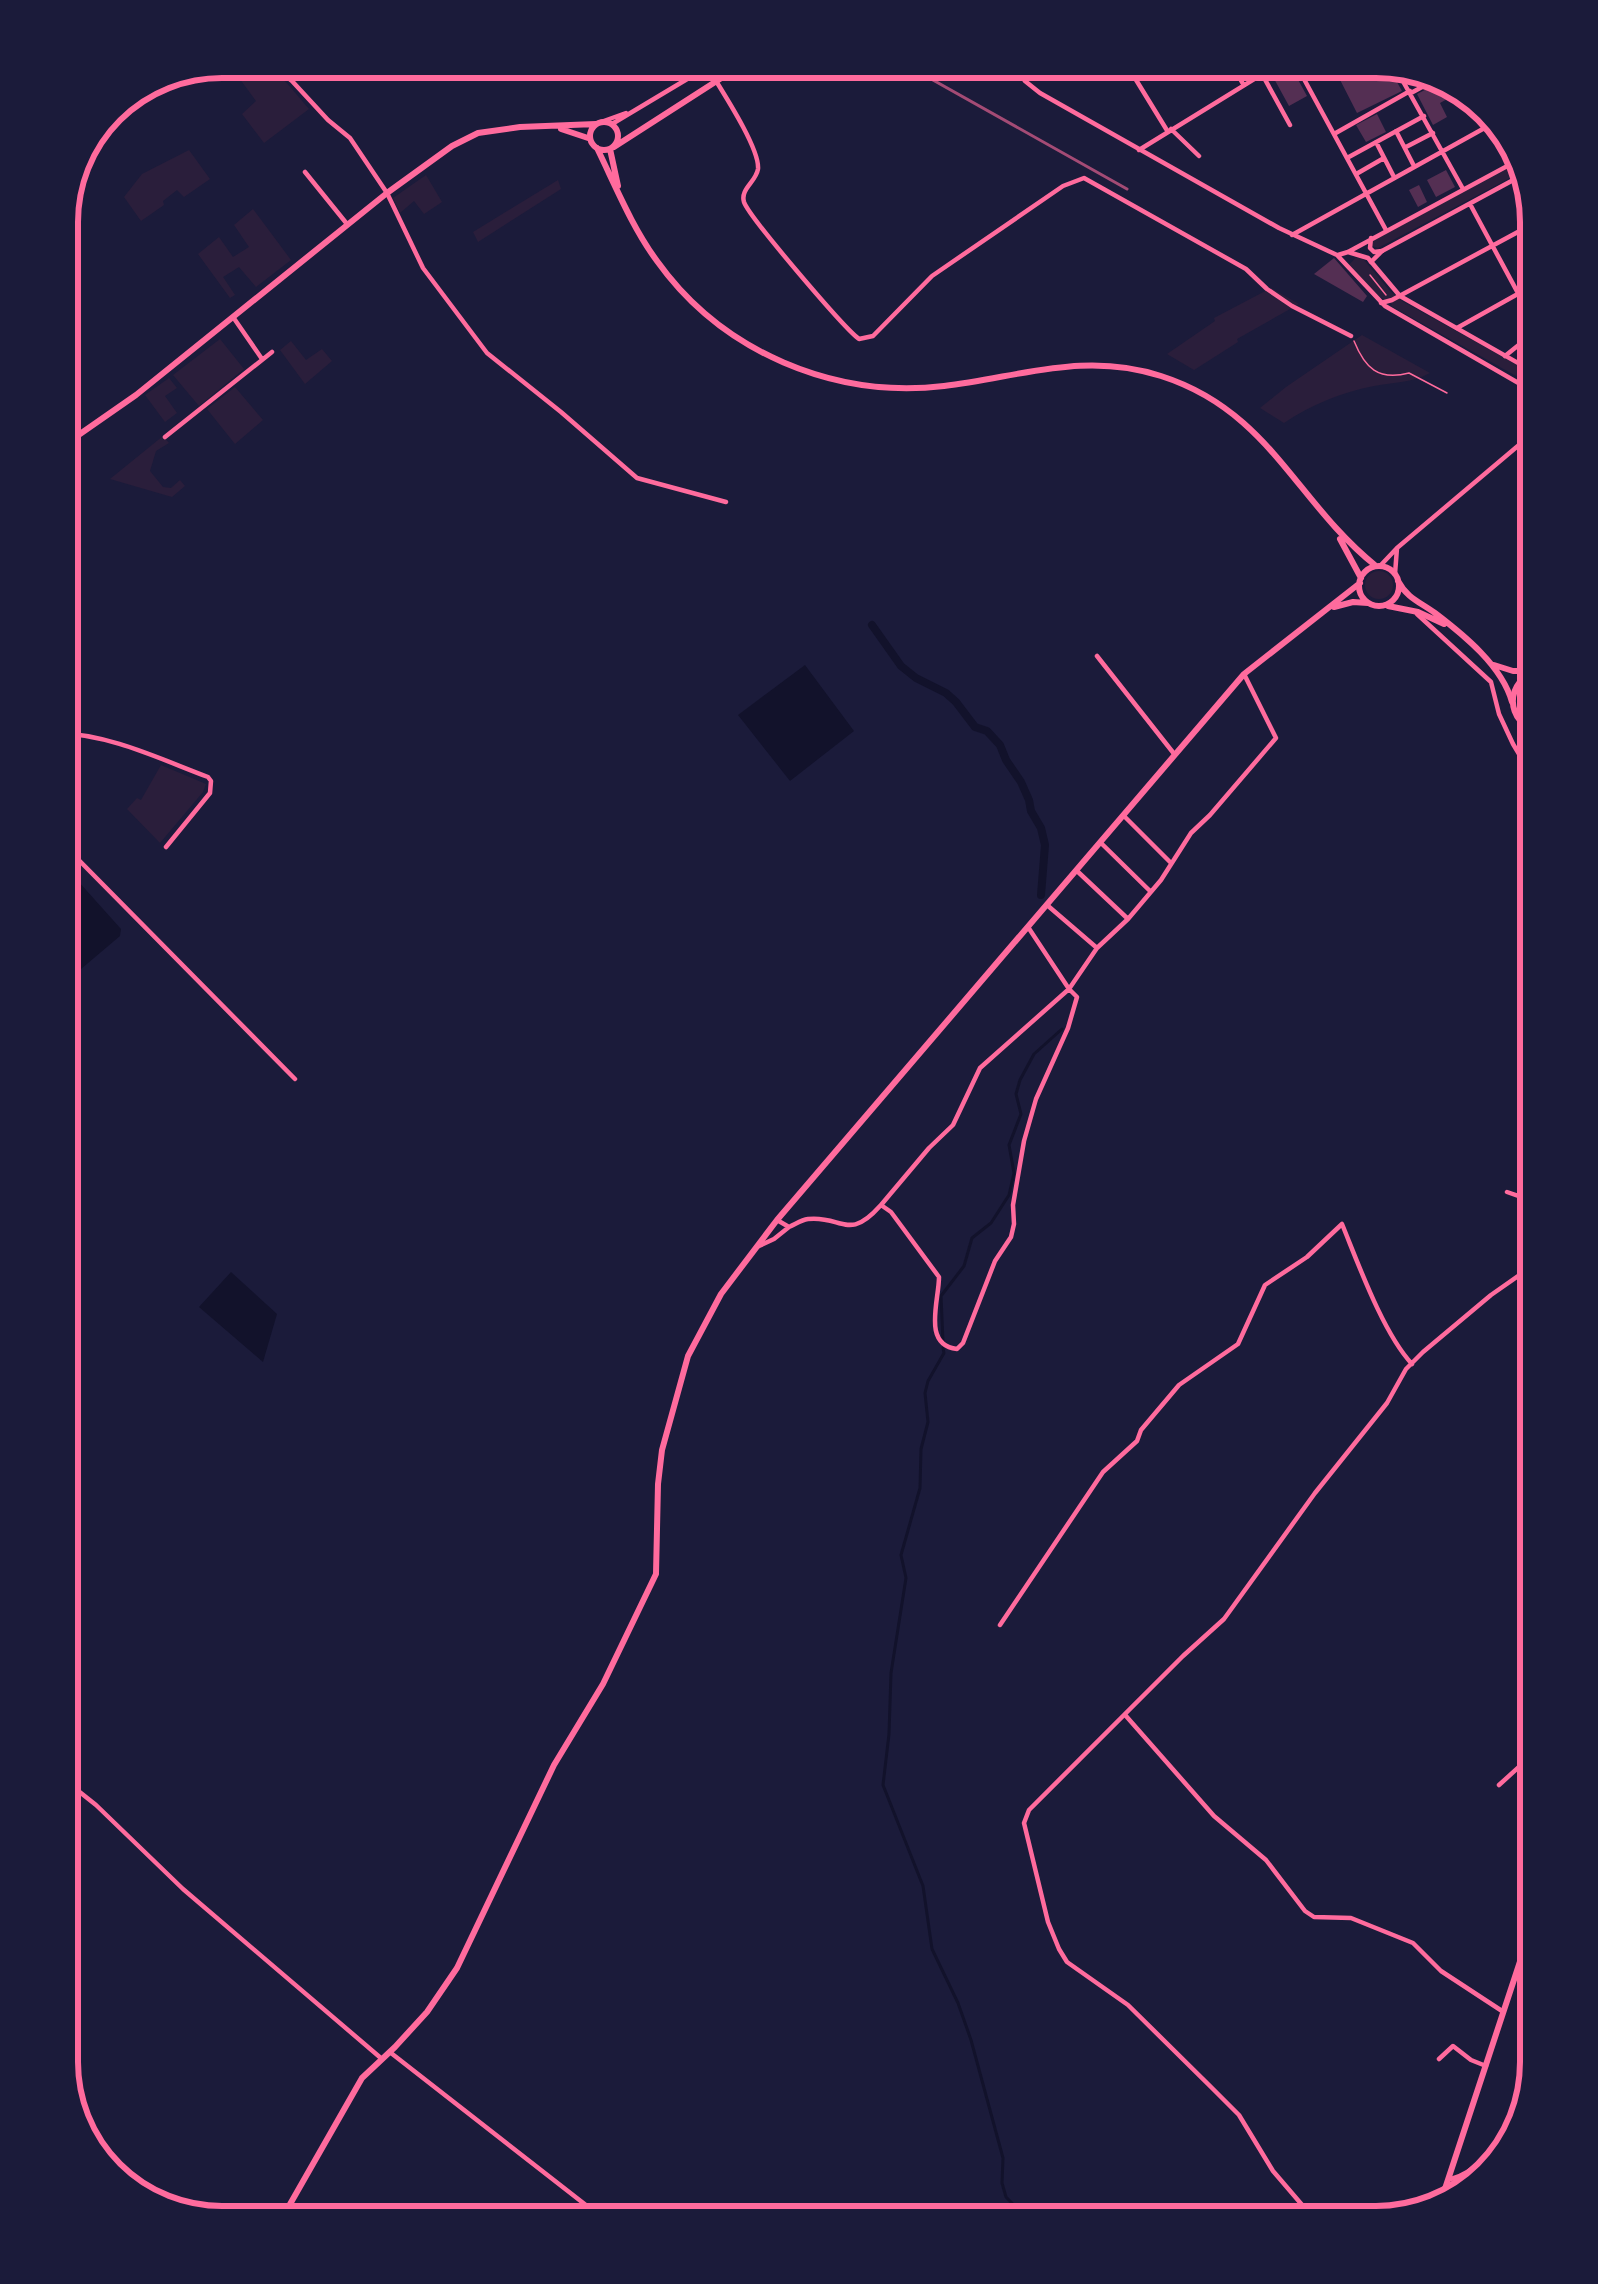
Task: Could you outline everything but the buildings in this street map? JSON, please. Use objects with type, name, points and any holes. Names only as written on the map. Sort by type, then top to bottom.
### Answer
[{"type":"main road","points":[[597,148],[612,148],[722,78]]},
{"type":"main road","points":[[78,435],[452,146],[478,133],[520,127],[598,123],[641,130]]},
{"type":"main road","points":[[590,139],[598,123]]},
{"type":"main road","points":[[552,126],[590,139],[639,235],[678,288],[724,329],[790,366],[845,382],[905,388],[944,386],[1056,365],[1114,365],[1194,389],[1247,424],[1332,525],[1397,578],[1409,597],[1436,614],[1492,664],[1504,680],[1520,721]]},
{"type":"main road","points":[[615,128],[618,140],[612,148],[620,195]]},
{"type":"main road","points":[[1332,525],[1360,580],[1361,594],[1374,605]]},
{"type":"main road","points":[[289,2206],[362,2078],[427,2012],[457,1968],[554,1765],[603,1684],[644,1602],[656,1574],[662,1450],[688,1356],[721,1294],[777,1220],[1244,674],[1378,566]]},
{"type":"main road","points":[[1385,605],[1398,593],[1397,578]]},
{"type":"main road","points":[[1325,610],[1353,602],[1385,605],[1451,628]]},
{"type":"main road","points":[[1492,664],[1520,671]]},
{"type":"main road","points":[[1513,703],[1520,682]]},
{"type":"main road","points":[[1447,2188],[1520,1963]]},
{"type":"street","points":[[288,78],[350,138],[387,193],[423,268],[488,353],[637,478],[726,502]]},
{"type":"street","points":[[598,123],[636,109],[691,78]]},
{"type":"street","points":[[715,78],[757,161],[757,174],[743,200],[859,339],[873,336],[932,276],[1063,186],[1084,178],[1246,269],[1275,296],[1351,336]]},
{"type":"street","points":[[1023,78],[1040,93],[1139,150],[1337,255],[1381,303],[1520,384]]},
{"type":"street","points":[[1136,78],[1170,130],[1199,156]]},
{"type":"street","points":[[1239,78],[1243,85]]},
{"type":"street","points":[[1139,150],[1255,78]]},
{"type":"street","points":[[1264,78],[1290,125]]},
{"type":"street","points":[[1303,78],[1386,230]]},
{"type":"street","points":[[1405,81],[1463,189]]},
{"type":"street","points":[[1334,134],[1422,86]]},
{"type":"street","points":[[615,128],[636,109]]},
{"type":"street","points":[[1347,158],[1424,116]]},
{"type":"street","points":[[1292,235],[1485,128]]},
{"type":"street","points":[[1396,131],[1414,166]]},
{"type":"street","points":[[1404,148],[1432,133]]},
{"type":"street","points":[[1376,142],[1394,177]]},
{"type":"street","points":[[1355,174],[1384,158]]},
{"type":"street","points":[[1337,255],[1508,165]]},
{"type":"street","points":[[305,172],[347,224]]},
{"type":"street","points":[[1371,262],[1382,251],[1513,180]]},
{"type":"street","points":[[1470,204],[1520,296]]},
{"type":"street","points":[[1381,303],[1520,230]]},
{"type":"street","points":[[1371,238],[1370,248],[1382,251]]},
{"type":"street","points":[[1348,252],[1366,256],[1400,296],[1520,364]]},
{"type":"street","points":[[1350,266],[1358,254]]},
{"type":"street","points":[[1457,328],[1518,293]]},
{"type":"street","points":[[232,317],[262,359]]},
{"type":"street","points":[[1505,356],[1520,345]]},
{"type":"street","points":[[166,437],[272,352]]},
{"type":"street","points":[[1378,566],[1520,443]]},
{"type":"street","points":[[1397,548],[1397,578]]},
{"type":"street","points":[[1412,611],[1491,682],[1499,713],[1520,755]]},
{"type":"street","points":[[1097,656],[1175,755]]},
{"type":"street","points":[[754,1249],[808,1219],[848,1226],[868,1220],[957,1120],[980,1068],[1069,989],[1097,948],[1151,892],[1191,833],[1276,738],[1244,674]]},
{"type":"street","points":[[78,734],[128,747],[212,781],[210,793],[166,847]]},
{"type":"street","points":[[1123,815],[1172,864]]},
{"type":"street","points":[[1100,842],[1151,892]]},
{"type":"street","points":[[78,859],[295,1079]]},
{"type":"street","points":[[1076,870],[1128,919]]},
{"type":"street","points":[[1047,905],[1097,948]]},
{"type":"street","points":[[881,1205],[939,1277],[937,1339],[957,1349],[995,1261],[1011,1237],[1024,1141],[1077,997],[1028,927]]},
{"type":"street","points":[[1507,1192],[1520,1197]]},
{"type":"street","points":[[777,1220],[789,1227]]},
{"type":"street","points":[[1000,1625],[1103,1472],[1137,1441],[1179,1385],[1238,1344],[1265,1285],[1307,1257],[1342,1224],[1402,1354],[1412,1364]]},
{"type":"street","points":[[1303,2206],[1273,2171],[1238,2115],[1128,2005],[1067,1962],[1048,1922],[1024,1823],[1030,1810],[1224,1619],[1412,1364],[1520,1275]]},
{"type":"street","points":[[1126,1716],[1214,1816],[1266,1860],[1305,1911],[1314,1917],[1352,1918],[1413,1943],[1441,1970],[1504,2012]]},
{"type":"street","points":[[1499,1785],[1520,1766]]},
{"type":"street","points":[[78,1791],[200,1905],[382,2060]]},
{"type":"street","points":[[1439,2060],[1453,2046],[1486,2066]]},
{"type":"street","points":[[390,2052],[587,2206]]},
{"type":"street","points":[[1450,2179],[1474,2167]]},
{"type":"lane","points":[[1351,336],[1366,366],[1398,376],[1409,373],[1447,393]]},
{"type":"path","points":[[1370,275],[1389,298]]},
{"type":"shaded area","points":[[239,78],[281,78],[309,109],[264,143],[242,114],[256,101]]},
{"type":"shaded area","points":[[189,150],[210,179],[184,197],[177,190],[141,221],[124,197],[142,174]]},
{"type":"shaded area","points":[[1509,168],[1512,177],[1378,248],[1372,246],[1373,240]]},
{"type":"shaded area","points":[[426,175],[442,202],[424,214],[414,201],[400,213],[393,198]]},
{"type":"shaded area","points":[[558,180],[561,189],[478,242],[473,232]]},
{"type":"shaded area","points":[[253,209],[291,260],[256,287],[239,267],[223,277],[235,295],[230,298],[198,254],[219,237],[233,257],[249,247],[234,225]]},
{"type":"shaded area","points":[[1359,254],[1402,301],[1520,366],[1520,378],[1391,306],[1348,266]]},
{"type":"shaded area","points":[[1271,288],[1299,304],[1194,370],[1167,354],[1214,318]]},
{"type":"shaded area","points":[[1362,335],[1430,373],[1339,396],[1284,423],[1260,408],[1286,387]]},
{"type":"shaded area","points":[[220,339],[244,369],[199,406],[173,375]]},
{"type":"shaded area","points":[[291,341],[306,360],[322,349],[332,361],[305,384],[280,350]]},
{"type":"shaded area","points":[[169,378],[177,388],[165,396],[177,413],[165,422],[145,395]]},
{"type":"shaded area","points":[[235,387],[263,420],[235,444],[207,409]]},
{"type":"shaded area","points":[[163,436],[169,443],[156,451],[150,471],[163,487],[171,488],[180,480],[185,486],[172,497],[110,479]]},
{"type":"shaded area","points":[[1379,571],[1389,575],[1393,585],[1389,595],[1379,599],[1369,595],[1365,585],[1369,575]]},
{"type":"shaded area","points":[[805,665],[854,731],[790,781],[738,715]]},
{"type":"shaded area","points":[[161,765],[206,784],[160,843],[127,809],[137,798],[141,800]]},
{"type":"shaded area","points":[[78,881],[121,929],[120,936],[81,969]]},
{"type":"shaded area","points":[[231,1272],[277,1314],[263,1362],[199,1307]]},
{"type":"waterway","points":[[872,625],[901,666],[946,693],[975,727],[987,731],[1000,745],[1041,828],[1045,845],[1041,895]]},
{"type":"waterway","points":[[943,1342],[941,1296],[964,1266],[972,1238],[991,1223],[1009,1195],[1014,1173],[1009,1145],[1021,1114],[1016,1094],[1020,1080],[1034,1054],[1062,1029]]},
{"type":"waterway","points":[[943,1348],[925,1393],[928,1422],[921,1449],[920,1488],[901,1555],[906,1578],[891,1673],[883,1785],[923,1886],[932,1949],[971,2040],[1003,2158],[1002,2183],[1015,2206]]},
{"type":"railway","points":[[929,78],[1127,189]]}]
